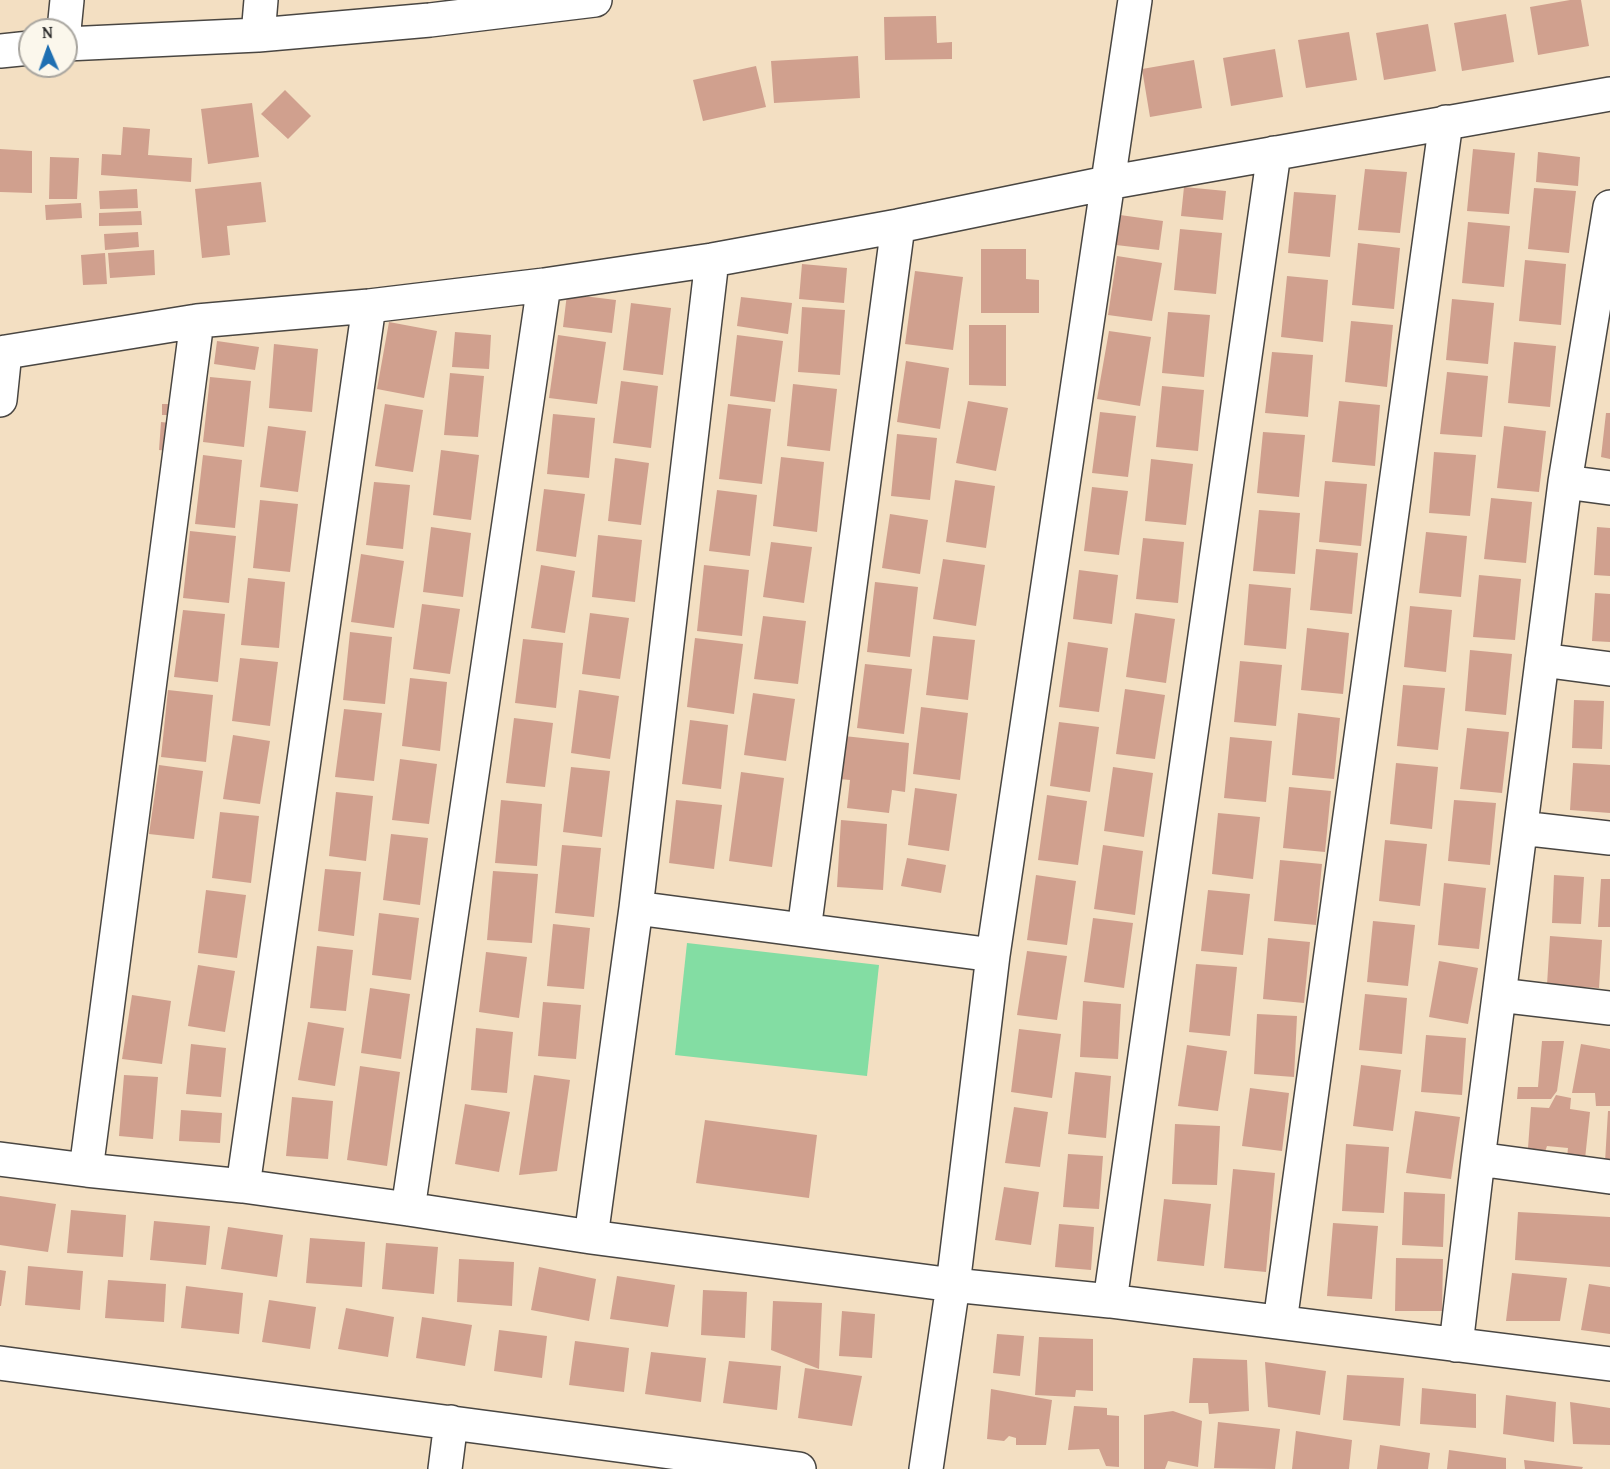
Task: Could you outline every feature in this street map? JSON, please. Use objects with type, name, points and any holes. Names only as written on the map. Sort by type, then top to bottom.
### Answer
[{"type":"street","points":[[65,18],[67,0]]},
{"type":"street","points":[[258,35],[261,0]]},
{"type":"street","points":[[78,43],[258,35],[431,10],[595,0]]},
{"type":"street","points":[[926,1469],[953,1285],[993,955],[1135,0]]},
{"type":"street","points":[[0,51],[18,49]]},
{"type":"street","points":[[0,400],[3,353],[197,321],[369,306],[544,285],[712,260],[898,226],[1107,183],[1610,94]]},
{"type":"street","points":[[1280,1322],[1446,122]]},
{"type":"street","points":[[1110,1301],[1274,153]]},
{"type":"street","points":[[1456,1345],[1565,482],[1610,207]]},
{"type":"street","points":[[804,930],[898,226]]},
{"type":"street","points":[[591,1238],[636,908],[712,260]]},
{"type":"street","points":[[408,1209],[544,285]]},
{"type":"street","points":[[243,1186],[369,306]]},
{"type":"street","points":[[86,1170],[197,321]]},
{"type":"street","points":[[1565,482],[1610,488]]},
{"type":"street","points":[[1542,660],[1610,669]]},
{"type":"street","points":[[1521,828],[1610,838]]},
{"type":"street","points":[[636,908],[993,955]]},
{"type":"street","points":[[1499,995],[1610,1008]]},
{"type":"street","points":[[0,1159],[243,1186],[591,1238],[953,1285],[1110,1301],[1610,1364]]},
{"type":"street","points":[[1478,1159],[1610,1177]]},
{"type":"street","points":[[0,1363],[799,1469]]},
{"type":"street","points":[[445,1469],[451,1422]]},
{"type":"green space","points":[[687,943],[879,965],[867,1076],[675,1055]]},
{"type":"building","points":[[1581,0],[1589,46],[1538,55],[1530,7]]},
{"type":"building","points":[[1506,14],[1514,62],[1462,71],[1454,23]]},
{"type":"building","points":[[936,16],[937,43],[952,42],[952,59],[885,60],[884,17]]},
{"type":"building","points":[[1428,24],[1436,71],[1384,80],[1376,33]]},
{"type":"building","points":[[1349,32],[1357,80],[1306,88],[1298,40]]},
{"type":"building","points":[[1275,49],[1283,97],[1231,106],[1223,58]]},
{"type":"building","points":[[858,56],[860,98],[774,103],[771,61]]},
{"type":"building","points":[[1194,60],[1202,108],[1150,117],[1142,69]]},
{"type":"building","points":[[756,66],[766,107],[703,121],[693,80]]},
{"type":"building","points":[[285,90],[311,116],[288,139],[261,114]]},
{"type":"building","points":[[252,103],[259,157],[208,164],[201,109]]},
{"type":"building","points":[[123,127],[150,129],[148,155],[192,158],[191,182],[101,175],[102,154],[121,155]]},
{"type":"building","points":[[0,149],[32,151],[32,193],[0,192]]},
{"type":"building","points":[[1473,149],[1515,153],[1509,214],[1467,211]]},
{"type":"building","points":[[1538,152],[1580,157],[1578,186],[1536,182]]},
{"type":"building","points":[[50,157],[79,158],[77,199],[49,199]]},
{"type":"building","points":[[1365,169],[1407,172],[1400,233],[1358,230]]},
{"type":"building","points":[[261,182],[266,222],[227,226],[230,255],[202,258],[195,189]]},
{"type":"building","points":[[1184,187],[1226,191],[1223,220],[1181,216]]},
{"type":"building","points":[[1534,188],[1576,191],[1569,253],[1528,249]]},
{"type":"building","points":[[137,189],[138,208],[100,209],[99,191]]},
{"type":"building","points":[[1294,192],[1336,195],[1330,257],[1288,253]]},
{"type":"building","points":[[81,203],[82,218],[46,220],[45,205]]},
{"type":"building","points":[[141,211],[142,225],[99,226],[99,213]]},
{"type":"building","points":[[1120,215],[1163,221],[1159,250],[1116,245]]},
{"type":"building","points":[[1468,222],[1510,226],[1504,287],[1462,283]]},
{"type":"building","points":[[1180,229],[1222,233],[1216,294],[1174,290]]},
{"type":"building","points":[[138,232],[139,247],[105,250],[104,234]]},
{"type":"building","points":[[1358,243],[1400,248],[1394,309],[1352,305]]},
{"type":"building","points":[[981,249],[1026,249],[1026,279],[1039,280],[1039,313],[981,313]]},
{"type":"building","points":[[154,250],[155,275],[110,278],[108,253]]},
{"type":"building","points":[[105,253],[107,284],[83,285],[81,255]]},
{"type":"building","points":[[1117,256],[1162,263],[1152,321],[1108,315]]},
{"type":"building","points":[[1525,260],[1566,264],[1561,325],[1519,321]]},
{"type":"building","points":[[802,264],[847,268],[844,303],[799,299]]},
{"type":"building","points":[[915,271],[963,277],[953,350],[905,344]]},
{"type":"building","points":[[1287,276],[1328,280],[1323,342],[1281,337]]},
{"type":"building","points":[[567,294],[616,300],[612,333],[563,327]]},
{"type":"building","points":[[741,297],[792,303],[788,334],[737,326]]},
{"type":"building","points":[[1452,299],[1494,303],[1488,364],[1446,360]]},
{"type":"building","points":[[631,303],[671,308],[663,375],[623,370]]},
{"type":"building","points":[[802,307],[845,310],[840,375],[798,372]]},
{"type":"building","points":[[1168,312],[1210,315],[1204,377],[1162,373]]},
{"type":"building","points":[[1351,321],[1393,325],[1387,387],[1345,382]]},
{"type":"building","points":[[389,322],[437,331],[424,398],[377,389]]},
{"type":"building","points":[[969,325],[1006,325],[1006,386],[969,385]]},
{"type":"building","points":[[1109,331],[1151,337],[1140,406],[1097,399]]},
{"type":"building","points":[[455,332],[491,335],[489,369],[452,367]]},
{"type":"building","points":[[558,335],[606,342],[597,404],[549,398]]},
{"type":"building","points":[[737,335],[783,341],[775,402],[730,396]]},
{"type":"building","points":[[217,341],[259,347],[255,370],[214,364]]},
{"type":"building","points":[[1514,342],[1556,346],[1550,407],[1508,403]]},
{"type":"building","points":[[274,344],[318,349],[312,412],[269,408]]},
{"type":"building","points":[[1272,352],[1313,355],[1308,417],[1265,413]]},
{"type":"building","points":[[906,361],[949,368],[940,429],[897,422]]},
{"type":"building","points":[[1447,372],[1488,376],[1482,437],[1440,434]]},
{"type":"building","points":[[450,373],[484,376],[478,437],[444,435]]},
{"type":"building","points":[[210,377],[251,381],[244,447],[203,442]]},
{"type":"building","points":[[621,381],[658,386],[651,448],[613,443]]},
{"type":"building","points":[[793,384],[837,389],[830,451],[787,446]]},
{"type":"building","points":[[1162,386],[1204,390],[1198,451],[1156,447]]},
{"type":"building","points":[[968,401],[1008,408],[996,471],[956,463]]},
{"type":"building","points":[[1339,401],[1380,405],[1375,466],[1332,462]]},
{"type":"building","points":[[162,404],[178,404],[178,415],[162,415]]},
{"type":"building","points":[[385,404],[423,410],[413,472],[375,466]]},
{"type":"building","points":[[728,404],[771,409],[762,484],[719,479]]},
{"type":"building","points":[[1100,412],[1136,416],[1128,477],[1092,473]]},
{"type":"building","points":[[1606,413],[1610,413],[1610,459],[1601,457]]},
{"type":"building","points":[[553,414],[595,418],[589,478],[547,474]]},
{"type":"building","points":[[161,422],[179,424],[177,452],[159,450]]},
{"type":"building","points":[[268,426],[306,431],[298,492],[260,487]]},
{"type":"building","points":[[1504,426],[1546,431],[1539,492],[1497,488]]},
{"type":"building","points":[[1263,432],[1305,435],[1299,497],[1257,493]]},
{"type":"building","points":[[897,434],[937,438],[930,500],[891,496]]},
{"type":"building","points":[[441,450],[479,455],[471,520],[433,515]]},
{"type":"building","points":[[1434,452],[1476,455],[1470,516],[1429,513]]},
{"type":"building","points":[[203,455],[242,460],[235,528],[195,524]]},
{"type":"building","points":[[781,457],[824,462],[817,532],[773,526]]},
{"type":"building","points":[[615,458],[649,463],[641,525],[608,521]]},
{"type":"building","points":[[1151,459],[1193,464],[1186,525],[1145,521]]},
{"type":"building","points":[[955,480],[995,486],[986,548],[946,542]]},
{"type":"building","points":[[1325,481],[1367,484],[1361,546],[1319,542]]},
{"type":"building","points":[[374,482],[410,485],[403,549],[366,545]]},
{"type":"building","points":[[1092,487],[1128,491],[1119,555],[1084,551]]},
{"type":"building","points":[[544,489],[585,494],[576,557],[536,551]]},
{"type":"building","points":[[717,490],[757,495],[750,556],[709,551]]},
{"type":"building","points":[[1491,498],[1532,502],[1526,563],[1484,559]]},
{"type":"building","points":[[260,500],[298,504],[290,572],[253,568]]},
{"type":"building","points":[[1259,510],[1300,513],[1295,574],[1253,571]]},
{"type":"building","points":[[890,514],[928,520],[920,574],[882,568]]},
{"type":"building","points":[[431,527],[471,533],[463,597],[423,592]]},
{"type":"building","points":[[1597,527],[1610,528],[1610,576],[1594,575]]},
{"type":"building","points":[[190,531],[236,536],[229,603],[183,598]]},
{"type":"building","points":[[1426,532],[1467,536],[1461,597],[1419,593]]},
{"type":"building","points":[[598,535],[642,540],[635,602],[592,597]]},
{"type":"building","points":[[1143,538],[1184,542],[1178,603],[1136,599]]},
{"type":"building","points":[[771,542],[812,547],[804,603],[763,597]]},
{"type":"building","points":[[1316,549],[1358,553],[1352,614],[1310,610]]},
{"type":"building","points":[[361,554],[404,561],[394,628],[351,622]]},
{"type":"building","points":[[943,559],[985,565],[976,626],[933,619]]},
{"type":"building","points":[[541,565],[575,571],[565,633],[531,628]]},
{"type":"building","points":[[704,565],[749,570],[742,636],[697,631]]},
{"type":"building","points":[[1079,570],[1118,575],[1112,624],[1073,619]]},
{"type":"building","points":[[1479,575],[1521,579],[1515,640],[1473,637]]},
{"type":"building","points":[[248,578],[285,582],[279,648],[241,645]]},
{"type":"building","points":[[875,582],[918,587],[910,657],[867,652]]},
{"type":"building","points":[[1249,584],[1291,588],[1286,649],[1244,645]]},
{"type":"building","points":[[1595,593],[1610,594],[1610,642],[1592,641]]},
{"type":"building","points":[[422,604],[460,609],[450,674],[413,669]]},
{"type":"building","points":[[1410,606],[1452,610],[1446,672],[1404,667]]},
{"type":"building","points":[[183,610],[225,614],[218,682],[174,677]]},
{"type":"building","points":[[590,613],[629,618],[620,679],[582,674]]},
{"type":"building","points":[[1135,613],[1175,619],[1166,683],[1126,677]]},
{"type":"building","points":[[763,616],[806,621],[798,684],[754,679]]},
{"type":"building","points":[[1307,628],[1349,633],[1343,694],[1301,690]]},
{"type":"building","points":[[350,632],[392,637],[385,704],[343,700]]},
{"type":"building","points":[[933,636],[975,640],[968,700],[926,695]]},
{"type":"building","points":[[695,638],[743,644],[734,714],[687,707]]},
{"type":"building","points":[[523,639],[563,643],[556,708],[515,703]]},
{"type":"building","points":[[1068,642],[1108,648],[1099,712],[1059,707]]},
{"type":"building","points":[[1470,650],[1512,654],[1506,715],[1465,711]]},
{"type":"building","points":[[240,658],[278,662],[270,726],[232,721]]},
{"type":"building","points":[[1240,661],[1282,665],[1276,726],[1234,722]]},
{"type":"building","points":[[865,664],[912,669],[904,734],[857,728]]},
{"type":"building","points":[[410,678],[447,682],[440,751],[402,746]]},
{"type":"building","points":[[1403,685],[1445,688],[1438,750],[1397,746]]},
{"type":"building","points":[[1125,689],[1165,695],[1155,759],[1116,754]]},
{"type":"building","points":[[168,690],[213,695],[206,762],[161,757]]},
{"type":"building","points":[[579,690],[619,696],[610,759],[571,753]]},
{"type":"building","points":[[753,693],[795,699],[786,761],[744,755]]},
{"type":"building","points":[[1574,700],[1604,701],[1602,749],[1572,748]]},
{"type":"building","points":[[921,707],[968,713],[960,780],[913,774]]},
{"type":"building","points":[[344,709],[382,713],[374,781],[335,777]]},
{"type":"building","points":[[1298,713],[1340,718],[1334,779],[1292,775]]},
{"type":"building","points":[[514,718],[553,723],[545,787],[506,783]]},
{"type":"building","points":[[690,720],[728,725],[721,789],[682,784]]},
{"type":"building","points":[[1059,722],[1099,727],[1090,792],[1050,786]]},
{"type":"building","points":[[1467,728],[1509,732],[1502,793],[1460,789]]},
{"type":"building","points":[[233,735],[270,741],[260,804],[223,799]]},
{"type":"building","points":[[844,736],[909,743],[905,792],[892,790],[889,813],[847,808],[850,780],[840,779]]},
{"type":"building","points":[[1230,737],[1272,741],[1266,802],[1224,798]]},
{"type":"building","points":[[400,759],[437,764],[429,824],[392,820]]},
{"type":"building","points":[[1396,763],[1438,767],[1432,829],[1390,824]]},
{"type":"building","points":[[1573,763],[1610,765],[1610,813],[1570,810]]},
{"type":"building","points":[[159,765],[203,771],[194,839],[149,834]]},
{"type":"building","points":[[571,767],[610,771],[602,837],[563,832]]},
{"type":"building","points":[[1113,767],[1153,773],[1144,837],[1104,831]]},
{"type":"building","points":[[741,772],[784,778],[772,867],[729,861]]},
{"type":"building","points":[[1289,787],[1331,791],[1325,852],[1283,848]]},
{"type":"building","points":[[915,788],[957,794],[949,851],[908,845]]},
{"type":"building","points":[[336,792],[373,796],[366,861],[329,856]]},
{"type":"building","points":[[1047,795],[1087,801],[1078,865],[1038,860]]},
{"type":"building","points":[[501,800],[542,804],[537,866],[495,863]]},
{"type":"building","points":[[676,800],[722,805],[714,869],[669,863]]},
{"type":"building","points":[[1454,800],[1496,803],[1490,865],[1448,861]]},
{"type":"building","points":[[220,812],[259,816],[251,883],[212,878]]},
{"type":"building","points":[[1218,813],[1260,817],[1253,879],[1212,874]]},
{"type":"building","points":[[841,820],[887,824],[883,890],[837,887]]},
{"type":"building","points":[[391,834],[428,838],[420,905],[383,900]]},
{"type":"building","points":[[1385,840],[1427,844],[1420,906],[1379,901]]},
{"type":"building","points":[[562,845],[601,848],[594,917],[555,913]]},
{"type":"building","points":[[1103,845],[1143,851],[1135,915],[1094,909]]},
{"type":"building","points":[[907,858],[946,865],[941,893],[901,886]]},
{"type":"building","points":[[1280,860],[1322,864],[1316,925],[1274,921]]},
{"type":"building","points":[[325,869],[361,872],[354,936],[318,931]]},
{"type":"building","points":[[493,871],[538,874],[532,943],[487,940]]},
{"type":"building","points":[[1036,875],[1076,881],[1067,945],[1027,940]]},
{"type":"building","points":[[1554,875],[1584,877],[1581,924],[1552,923]]},
{"type":"building","points":[[1601,879],[1610,879],[1610,927],[1598,927]]},
{"type":"building","points":[[1444,883],[1486,888],[1479,949],[1438,945]]},
{"type":"building","points":[[206,890],[246,895],[237,958],[198,953]]},
{"type":"building","points":[[1208,890],[1250,894],[1243,955],[1201,951]]},
{"type":"building","points":[[379,913],[419,918],[411,980],[372,975]]},
{"type":"building","points":[[1093,918],[1133,923],[1124,988],[1084,982]]},
{"type":"building","points":[[1373,921],[1415,925],[1408,986],[1367,982]]},
{"type":"building","points":[[553,924],[590,928],[584,989],[547,986]]},
{"type":"building","points":[[1550,936],[1602,940],[1599,988],[1547,985]]},
{"type":"building","points":[[1268,938],[1310,942],[1304,1003],[1263,999]]},
{"type":"building","points":[[317,946],[353,950],[346,1011],[310,1008]]},
{"type":"building","points":[[1027,951],[1067,956],[1057,1020],[1017,1015]]},
{"type":"building","points":[[486,952],[527,957],[519,1018],[479,1012]]},
{"type":"building","points":[[1439,961],[1478,968],[1468,1024],[1429,1017]]},
{"type":"building","points":[[1196,964],[1237,967],[1230,1036],[1189,1032]]},
{"type":"building","points":[[198,965],[235,971],[225,1032],[188,1026]]},
{"type":"building","points":[[370,988],[410,994],[401,1059],[361,1053]]},
{"type":"building","points":[[1365,994],[1407,998],[1402,1054],[1359,1050]]},
{"type":"building","points":[[132,995],[171,1001],[162,1064],[122,1059]]},
{"type":"building","points":[[1083,1001],[1121,1004],[1118,1059],[1080,1057]]},
{"type":"building","points":[[543,1002],[581,1005],[576,1059],[538,1056]]},
{"type":"building","points":[[1257,1014],[1297,1016],[1294,1077],[1254,1074]]},
{"type":"building","points":[[308,1022],[344,1028],[335,1086],[298,1080]]},
{"type":"building","points":[[476,1028],[513,1032],[507,1093],[471,1090]]},
{"type":"building","points":[[1019,1029],[1061,1034],[1052,1098],[1011,1092]]},
{"type":"building","points":[[1426,1035],[1466,1038],[1462,1095],[1421,1092]]},
{"type":"building","points":[[1542,1041],[1564,1041],[1557,1091],[1551,1099],[1517,1099],[1518,1087],[1538,1087]]},
{"type":"building","points":[[191,1044],[226,1048],[221,1097],[186,1094]]},
{"type":"building","points":[[1581,1044],[1610,1049],[1610,1106],[1596,1106],[1595,1093],[1572,1093]]},
{"type":"building","points":[[1187,1045],[1227,1051],[1218,1111],[1178,1106]]},
{"type":"building","points":[[1361,1065],[1401,1070],[1393,1131],[1353,1126]]},
{"type":"building","points":[[360,1066],[400,1072],[387,1166],[347,1160]]},
{"type":"building","points":[[1075,1072],[1111,1076],[1106,1138],[1068,1134]]},
{"type":"building","points":[[124,1075],[158,1077],[153,1139],[119,1136]]},
{"type":"building","points":[[534,1075],[570,1080],[557,1171],[519,1175]]},
{"type":"building","points":[[1250,1088],[1289,1093],[1282,1151],[1242,1146]]},
{"type":"building","points":[[1556,1095],[1571,1098],[1570,1109],[1590,1112],[1585,1159],[1567,1157],[1568,1148],[1547,1146],[1545,1152],[1528,1148],[1531,1107],[1549,1108]]},
{"type":"building","points":[[292,1097],[333,1101],[328,1159],[286,1156]]},
{"type":"building","points":[[465,1104],[510,1112],[499,1172],[455,1164]]},
{"type":"building","points":[[1014,1107],[1048,1112],[1040,1167],[1005,1163]]},
{"type":"building","points":[[181,1110],[222,1113],[220,1143],[179,1141]]},
{"type":"building","points":[[1415,1111],[1460,1117],[1451,1179],[1406,1173]]},
{"type":"building","points":[[1608,1111],[1610,1111],[1610,1162],[1605,1162]]},
{"type":"building","points":[[705,1120],[817,1135],[809,1198],[696,1183]]},
{"type":"building","points":[[1175,1124],[1220,1126],[1217,1185],[1172,1184]]},
{"type":"building","points":[[1346,1144],[1389,1147],[1384,1213],[1342,1211]]},
{"type":"building","points":[[1068,1154],[1103,1156],[1099,1209],[1063,1207]]},
{"type":"building","points":[[1233,1169],[1275,1173],[1266,1272],[1224,1268]]},
{"type":"building","points":[[1004,1187],[1039,1192],[1031,1245],[995,1240]]},
{"type":"building","points":[[1404,1192],[1445,1194],[1443,1247],[1402,1245]]},
{"type":"building","points":[[0,1196],[56,1204],[48,1252],[0,1245]]},
{"type":"building","points":[[1164,1199],[1211,1204],[1204,1266],[1157,1261]]},
{"type":"building","points":[[71,1210],[126,1215],[123,1257],[67,1253]]},
{"type":"building","points":[[1518,1212],[1610,1217],[1610,1267],[1515,1260]]},
{"type":"building","points":[[154,1221],[210,1226],[206,1265],[150,1260]]},
{"type":"building","points":[[1333,1223],[1378,1226],[1372,1299],[1327,1296]]},
{"type":"building","points":[[1059,1224],[1094,1227],[1091,1270],[1055,1267]]},
{"type":"building","points":[[228,1227],[283,1235],[277,1277],[221,1269]]},
{"type":"building","points":[[310,1238],[365,1242],[362,1287],[306,1283]]},
{"type":"building","points":[[386,1243],[438,1247],[434,1294],[382,1289]]},
{"type":"building","points":[[1396,1258],[1443,1259],[1442,1311],[1395,1311]]},
{"type":"building","points":[[459,1259],[514,1262],[512,1306],[457,1302]]},
{"type":"building","points":[[28,1266],[83,1271],[80,1310],[25,1305]]},
{"type":"building","points":[[539,1267],[596,1279],[589,1321],[531,1310]]},
{"type":"building","points":[[0,1270],[6,1271],[1,1306],[0,1306]]},
{"type":"building","points":[[1512,1273],[1567,1278],[1560,1321],[1506,1321]]},
{"type":"building","points":[[617,1276],[675,1285],[668,1327],[610,1319]]},
{"type":"building","points":[[108,1280],[166,1284],[164,1322],[105,1318]]},
{"type":"building","points":[[1589,1284],[1610,1287],[1610,1334],[1581,1330]]},
{"type":"building","points":[[186,1286],[243,1293],[239,1334],[181,1328]]},
{"type":"building","points":[[703,1290],[747,1292],[745,1338],[701,1335]]},
{"type":"building","points":[[269,1300],[316,1307],[310,1349],[262,1342]]},
{"type":"building","points":[[773,1301],[822,1303],[819,1369],[771,1350]]},
{"type":"building","points":[[346,1308],[394,1317],[388,1357],[338,1349]]},
{"type":"building","points":[[842,1311],[875,1314],[872,1358],[839,1356]]},
{"type":"building","points":[[422,1317],[472,1325],[465,1366],[416,1358]]},
{"type":"building","points":[[499,1330],[547,1336],[542,1378],[494,1371]]},
{"type":"building","points":[[997,1334],[1024,1336],[1020,1376],[993,1373]]},
{"type":"building","points":[[1039,1337],[1093,1339],[1093,1391],[1076,1390],[1075,1397],[1035,1395]]},
{"type":"building","points":[[575,1341],[629,1348],[624,1392],[569,1385]]},
{"type":"building","points":[[651,1352],[706,1358],[701,1402],[645,1394]]},
{"type":"building","points":[[1193,1358],[1247,1360],[1249,1411],[1209,1414],[1208,1403],[1189,1403]]},
{"type":"building","points":[[729,1361],[781,1366],[777,1410],[723,1403]]},
{"type":"building","points":[[1265,1362],[1326,1371],[1320,1415],[1268,1407]]},
{"type":"building","points":[[805,1368],[862,1376],[852,1426],[798,1418]]},
{"type":"building","points":[[1347,1375],[1404,1378],[1400,1426],[1343,1420]]},
{"type":"building","points":[[1422,1388],[1476,1394],[1476,1428],[1420,1424]]},
{"type":"building","points":[[991,1389],[1052,1400],[1046,1445],[1016,1445],[1016,1438],[1009,1436],[1004,1441],[987,1439]]},
{"type":"building","points":[[1506,1395],[1556,1402],[1554,1442],[1503,1434]]},
{"type":"building","points":[[1570,1402],[1610,1408],[1610,1445],[1573,1444]]},
{"type":"building","points":[[1074,1406],[1107,1408],[1107,1415],[1119,1416],[1119,1467],[1106,1466],[1099,1449],[1068,1450]]},
{"type":"building","points":[[1173,1411],[1202,1421],[1198,1467],[1168,1461],[1165,1469],[1144,1469],[1144,1415]]},
{"type":"building","points":[[1218,1422],[1280,1429],[1275,1469],[1214,1468]]},
{"type":"building","points":[[1296,1431],[1352,1440],[1349,1469],[1292,1469]]},
{"type":"building","points":[[1380,1445],[1430,1453],[1428,1469],[1377,1469]]},
{"type":"building","points":[[1449,1450],[1506,1458],[1506,1469],[1447,1469]]},
{"type":"building","points":[[1524,1460],[1583,1467],[1582,1469],[1525,1469]]}]
